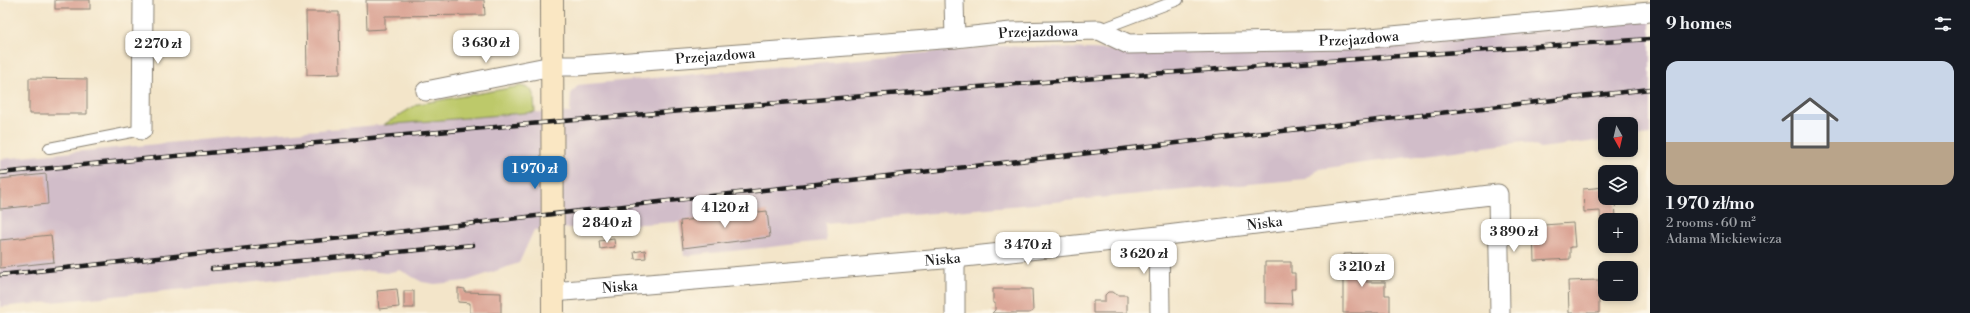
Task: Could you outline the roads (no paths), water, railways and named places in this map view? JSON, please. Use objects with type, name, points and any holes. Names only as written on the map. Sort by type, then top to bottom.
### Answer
[{"type":"street","points":[[142,130],[143,0]]},
{"type":"street","points":[[552,0],[553,303]]},
{"type":"street","points":[[954,0],[955,38]]},
{"type":"street","name":"Przejazdowa","points":[[426,91],[552,66],[576,66],[955,38],[1011,32],[1099,30],[1128,44],[1349,40],[1650,12]]},
{"type":"street","name":"Niska","points":[[553,303],[1159,236],[1498,194],[1500,313]]},
{"type":"street","points":[[1159,236],[1160,313]]},
{"type":"street","points":[[955,258],[955,313]]},
{"type":"lane","points":[[1099,30],[1178,0]]},
{"type":"lane","points":[[49,148],[142,130]]},
{"type":"railway","points":[[0,173],[412,134],[824,99],[1650,39]]},
{"type":"railway","points":[[0,275],[370,235],[1650,89]]},
{"type":"railway","points":[[212,269],[473,245]]}]
